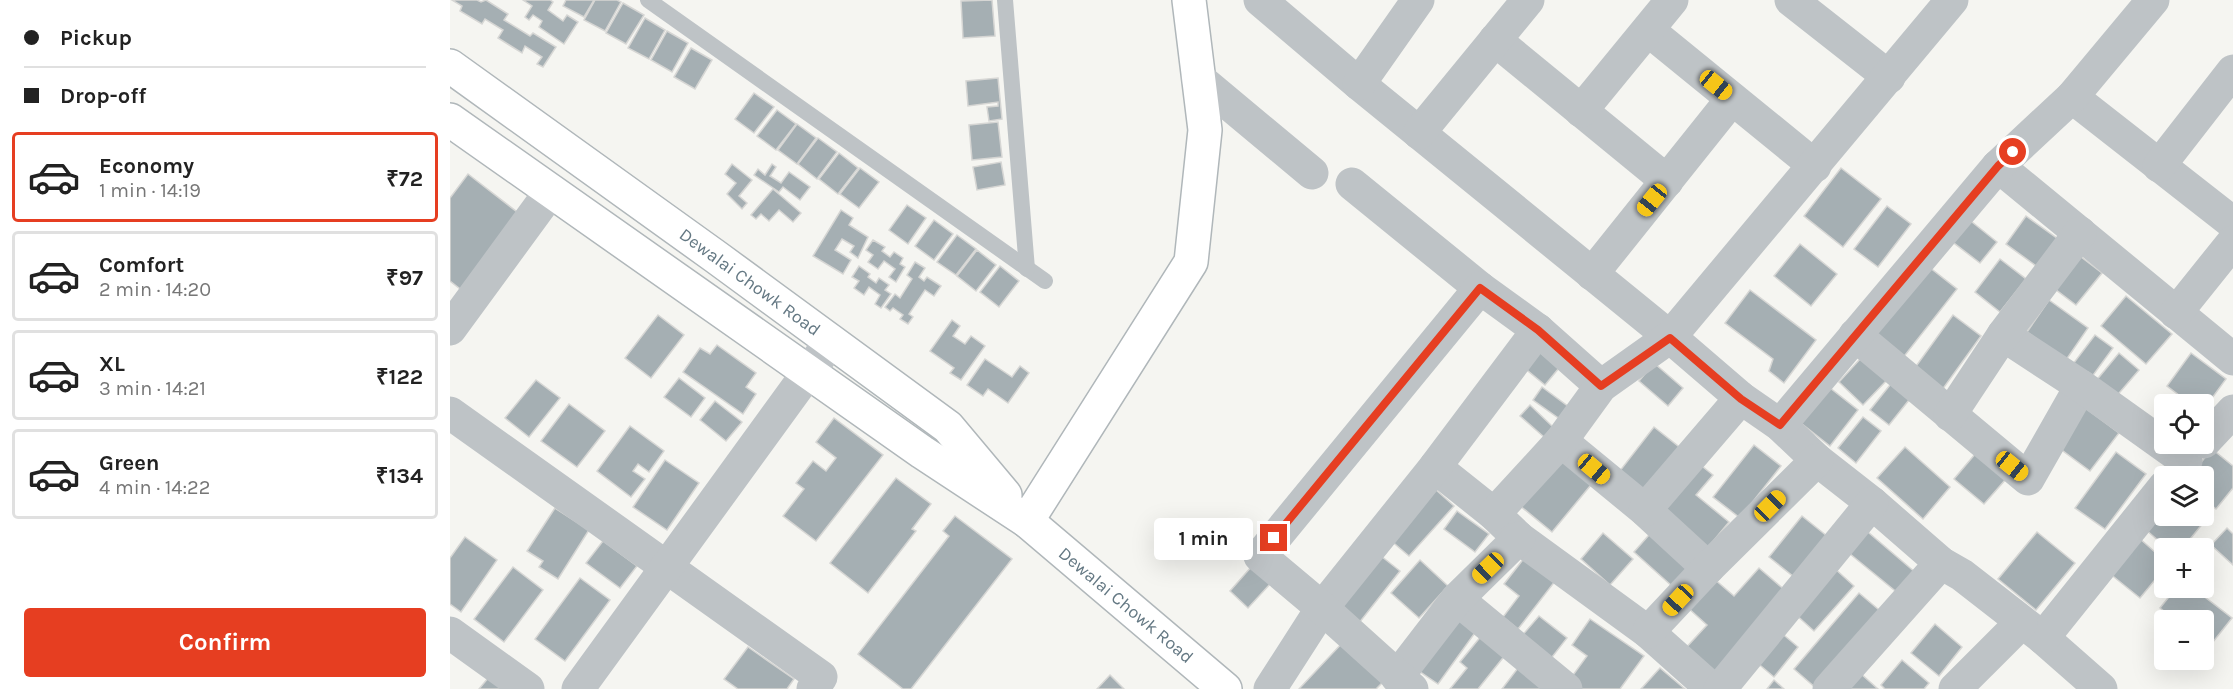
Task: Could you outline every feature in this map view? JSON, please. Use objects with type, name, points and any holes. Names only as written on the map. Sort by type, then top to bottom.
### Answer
[{"type":"main road","points":[[1027,521],[1191,262],[1205,130],[1189,0]]},
{"type":"main road","name":"Dewalai Chowk Road","points":[[450,66],[948,427],[1027,521]]},
{"type":"main road","name":"Dewalai Chowk Road","points":[[450,120],[922,452],[1027,521],[1225,689]]},
{"type":"street","points":[[1260,0],[1741,399],[1780,425],[1817,460],[1872,503],[1941,563],[1962,575],[2101,689]]},
{"type":"street","points":[[1359,84],[1418,0]]},
{"type":"street","points":[[1419,133],[1528,0]]},
{"type":"street","points":[[1581,111],[1672,0]]},
{"type":"street","points":[[1494,514],[1561,441],[1601,386],[1670,338],[1952,0]]},
{"type":"street","points":[[1780,425],[1998,166],[2072,97],[2153,0]]},
{"type":"street","points":[[1801,3],[1889,77]]},
{"type":"street","points":[[1648,30],[1815,166]]},
{"type":"street","points":[[1495,40],[1667,181]]},
{"type":"street","points":[[1198,78],[1312,173]]},
{"type":"street","points":[[2159,166],[2228,87]]},
{"type":"street","points":[[2072,97],[2233,224]]},
{"type":"street","points":[[1592,274],[1732,99]]},
{"type":"street","points":[[1998,166],[2233,359]]},
{"type":"street","points":[[1352,184],[1480,288],[1538,330],[1601,386]]},
{"type":"street","points":[[450,329],[551,191]]},
{"type":"street","points":[[1950,415],[2003,334],[2080,233]]},
{"type":"street","points":[[2176,313],[2233,242]]},
{"type":"street","points":[[1480,288],[1260,556],[1322,608],[1404,683],[1457,599],[1519,538]]},
{"type":"street","points":[[1270,689],[1322,608],[1435,467],[1538,330]]},
{"type":"street","points":[[2003,334],[2191,456],[2233,411]]},
{"type":"street","points":[[1855,335],[2028,479],[2081,386]]},
{"type":"street","points":[[578,689],[831,341]]},
{"type":"street","points":[[1645,510],[1741,399]]},
{"type":"street","points":[[450,412],[821,677],[813,689]]},
{"type":"street","points":[[1561,441],[1645,510],[1708,568]]},
{"type":"street","points":[[1648,632],[1708,568],[1817,460]]},
{"type":"street","points":[[1435,467],[1494,514],[1519,538],[1648,632],[1712,689]]},
{"type":"street","points":[[1955,689],[2032,631],[2154,498]]},
{"type":"street","points":[[1720,689],[1872,503]]},
{"type":"street","points":[[1829,689],[1941,563]]},
{"type":"street","points":[[1457,599],[1566,689]]},
{"type":"street","points":[[450,633],[528,689]]},
{"type":"lane","points":[[648,0],[1044,281]]},
{"type":"lane","points":[[1005,0],[1027,269]]},
{"type":"building","points":[[452,0],[481,2],[486,0],[508,14],[504,20],[530,36],[533,33],[556,47],[543,67],[537,64],[542,57],[525,46],[522,53],[498,38],[503,30],[485,19],[482,24],[460,11],[462,6]]},
{"type":"building","points":[[523,0],[550,0],[553,2],[548,10],[563,21],[567,15],[578,22],[564,44],[539,27],[542,21],[533,15],[529,20],[525,17],[532,6]]},
{"type":"building","points":[[566,0],[594,0],[584,17],[563,6]]},
{"type":"building","points":[[595,0],[621,2],[605,31],[584,20]]},
{"type":"building","points":[[992,0],[995,36],[963,38],[961,1]]},
{"type":"building","points":[[623,3],[644,15],[626,44],[606,33]]},
{"type":"building","points":[[645,18],[665,30],[649,59],[628,48]]},
{"type":"building","points":[[667,31],[688,43],[672,72],[651,60]]},
{"type":"building","points":[[691,48],[712,60],[695,89],[674,77]]},
{"type":"building","points":[[998,78],[1002,119],[989,121],[987,107],[998,106],[998,102],[968,106],[966,81]]},
{"type":"building","points":[[754,93],[774,107],[754,133],[735,119]]},
{"type":"building","points":[[777,110],[796,124],[776,150],[757,136]]},
{"type":"building","points":[[998,122],[1002,157],[972,160],[969,125]]},
{"type":"building","points":[[797,124],[816,138],[797,164],[778,150]]},
{"type":"building","points":[[818,138],[837,152],[817,179],[798,164]]},
{"type":"building","points":[[839,153],[858,168],[838,194],[819,179]]},
{"type":"building","points":[[1001,162],[1005,185],[977,190],[973,167]]},
{"type":"building","points":[[732,164],[752,180],[739,196],[747,203],[742,209],[727,194],[736,183],[725,174]]},
{"type":"building","points":[[772,164],[776,167],[770,176],[781,183],[789,172],[810,187],[800,200],[783,187],[779,192],[754,175],[758,169],[765,175]]},
{"type":"building","points":[[860,168],[879,182],[859,208],[840,194]]},
{"type":"building","points":[[1841,168],[1881,199],[1843,247],[1804,216]]},
{"type":"building","points":[[468,174],[521,215],[464,292],[450,281],[450,198]]},
{"type":"building","points":[[773,189],[801,213],[793,222],[779,210],[769,221],[761,214],[756,219],[751,215]]},
{"type":"building","points":[[907,205],[926,218],[908,244],[889,230]]},
{"type":"building","points":[[1887,206],[1911,224],[1878,267],[1854,249]]},
{"type":"building","points":[[841,210],[853,218],[849,225],[868,237],[858,258],[850,252],[854,246],[842,239],[835,250],[851,260],[843,274],[813,256]]},
{"type":"building","points":[[2026,216],[2065,244],[2043,271],[2006,244]]},
{"type":"building","points":[[1967,218],[1997,242],[1980,263],[1950,240]]},
{"type":"building","points":[[934,220],[953,234],[934,260],[915,246]]},
{"type":"building","points":[[957,235],[976,249],[956,275],[937,262]]},
{"type":"building","points":[[873,240],[885,247],[882,251],[890,257],[894,252],[903,258],[900,264],[905,267],[896,282],[889,277],[895,269],[884,261],[878,269],[868,262],[873,255],[866,250]]},
{"type":"building","points":[[1800,244],[1837,274],[1811,306],[1774,276]]},
{"type":"building","points":[[977,250],[996,265],[976,291],[957,276]]},
{"type":"building","points":[[2076,253],[2102,273],[2076,305],[2051,286]]},
{"type":"building","points":[[2000,259],[2026,279],[2000,312],[1975,292]]},
{"type":"building","points":[[915,262],[925,268],[919,277],[924,281],[927,277],[941,286],[934,296],[925,290],[909,314],[913,317],[908,324],[900,319],[903,315],[893,308],[890,311],[885,307],[895,294],[900,298],[912,279],[907,275]]},
{"type":"building","points":[[859,266],[870,274],[868,277],[876,283],[879,278],[889,285],[885,290],[891,294],[881,308],[875,304],[880,295],[869,287],[864,295],[854,288],[859,281],[852,277]]},
{"type":"building","points":[[1000,266],[1019,281],[999,307],[980,292]]},
{"type":"building","points":[[1929,267],[1957,289],[1902,359],[1874,337]]},
{"type":"building","points":[[1750,290],[1816,340],[1784,383],[1769,371],[1773,359],[1725,323]]},
{"type":"building","points":[[2126,296],[2172,334],[2146,364],[2101,326]]},
{"type":"building","points":[[2049,300],[2088,328],[2066,360],[2027,332]]},
{"type":"building","points":[[658,315],[684,335],[651,378],[625,358]]},
{"type":"building","points":[[1953,315],[1981,336],[1942,390],[1914,369]]},
{"type":"building","points":[[952,320],[960,326],[953,336],[965,344],[971,336],[985,346],[961,380],[950,373],[954,368],[930,351]]},
{"type":"building","points":[[2095,335],[2113,348],[2091,378],[2073,364]]},
{"type":"building","points":[[717,345],[756,373],[746,387],[756,394],[743,414],[683,372],[700,348],[710,354]]},
{"type":"building","points":[[1536,349],[1559,368],[1545,385],[1522,366]]},
{"type":"building","points":[[2119,353],[2139,370],[2114,399],[2095,382]]},
{"type":"building","points":[[2191,353],[2226,379],[2214,395],[2178,394],[2167,386]]},
{"type":"building","points":[[1862,357],[1887,380],[1863,405],[1839,382]]},
{"type":"building","points":[[985,359],[1012,377],[1020,366],[1029,373],[1008,403],[988,389],[983,396],[967,385]]},
{"type":"building","points":[[1654,363],[1683,388],[1668,406],[1639,381]]},
{"type":"building","points":[[679,378],[705,398],[691,417],[664,397]]},
{"type":"building","points":[[536,380],[560,398],[529,437],[505,418]]},
{"type":"building","points":[[1894,380],[1913,395],[1889,425],[1870,410]]},
{"type":"building","points":[[1825,384],[1858,410],[1830,446],[1797,420]]},
{"type":"building","points":[[1542,387],[1573,410],[1564,422],[1533,400]]},
{"type":"building","points":[[715,401],[742,422],[726,441],[700,420]]},
{"type":"building","points":[[569,404],[605,431],[577,467],[541,441]]},
{"type":"building","points":[[1530,405],[1553,427],[1544,437],[1520,416]]},
{"type":"building","points":[[2084,407],[2119,433],[2090,471],[2055,445]]},
{"type":"building","points":[[1863,417],[1881,431],[1856,463],[1838,448]]},
{"type":"building","points":[[834,418],[883,455],[816,541],[783,516],[804,489],[796,483],[813,461],[826,471],[836,458],[816,442]]},
{"type":"building","points":[[630,426],[664,451],[649,472],[638,464],[633,471],[645,479],[631,497],[597,471]]},
{"type":"building","points":[[1654,427],[1683,450],[1648,495],[1619,472]]},
{"type":"building","points":[[1754,445],[1781,466],[1740,518],[1713,497]]},
{"type":"building","points":[[1905,447],[1950,487],[1923,519],[1877,478]]},
{"type":"building","points":[[2214,451],[2233,466],[2233,488],[2216,509],[2214,507],[2214,466],[2198,466],[2208,454],[2214,454]]},
{"type":"building","points":[[2116,452],[2146,474],[2105,529],[2075,508]]},
{"type":"building","points":[[1563,453],[1595,480],[1552,532],[1519,505]]},
{"type":"building","points":[[1976,453],[2006,479],[1984,504],[1954,479]]},
{"type":"building","points":[[665,460],[699,483],[667,530],[633,507]]},
{"type":"building","points":[[1698,463],[1713,475],[1696,495],[1729,522],[1705,551],[1657,512]]},
{"type":"building","points":[[896,478],[931,504],[912,529],[916,531],[868,593],[830,563]]},
{"type":"building","points":[[1435,489],[1454,506],[1409,556],[1389,539]]},
{"type":"building","points":[[555,508],[589,530],[558,579],[539,567],[543,561],[527,551]]},
{"type":"building","points":[[1457,511],[1489,534],[1475,552],[1444,529]]},
{"type":"building","points":[[955,516],[1012,559],[911,689],[903,689],[858,654],[949,536],[943,531]]},
{"type":"building","points":[[1802,516],[1832,540],[1799,581],[1769,557]]},
{"type":"building","points":[[2154,518],[2154,526],[2201,526],[2191,538],[2155,538],[2145,529]]},
{"type":"building","points":[[1656,527],[1695,563],[1673,587],[1634,552]]},
{"type":"building","points":[[1862,527],[1916,573],[1899,594],[1844,549]]},
{"type":"building","points":[[2227,528],[2233,534],[2233,565],[2214,548],[2214,542]]},
{"type":"building","points":[[2037,532],[2075,563],[2036,610],[1998,579]]},
{"type":"building","points":[[1603,533],[1633,559],[1610,585],[1581,559]]},
{"type":"building","points":[[465,537],[497,560],[461,612],[450,604],[450,558]]},
{"type":"building","points":[[2139,538],[2154,551],[2154,581],[2140,598],[2109,573]]},
{"type":"building","points":[[603,541],[637,566],[620,588],[586,563]]},
{"type":"building","points":[[1381,556],[1400,571],[1359,623],[1340,608]]},
{"type":"building","points":[[1525,557],[1556,580],[1518,629],[1503,617],[1519,596],[1504,584]]},
{"type":"building","points":[[1420,560],[1448,586],[1419,618],[1391,593]]},
{"type":"building","points":[[1252,566],[1271,583],[1248,608],[1230,591]]},
{"type":"building","points":[[513,567],[543,590],[504,642],[474,619]]},
{"type":"building","points":[[1833,567],[1854,586],[1814,631],[1793,612]]},
{"type":"building","points":[[1759,568],[1787,592],[1712,676],[1683,651],[1707,625],[1687,607],[1713,578],[1734,596]]},
{"type":"building","points":[[580,578],[610,600],[565,661],[535,639]]},
{"type":"building","points":[[1859,593],[1885,615],[1817,689],[1794,669]]},
{"type":"building","points":[[2168,598],[2206,598],[2232,618],[2214,641],[2214,610],[2162,610],[2160,608]]},
{"type":"building","points":[[1455,614],[1477,630],[1438,684],[1416,669]]},
{"type":"building","points":[[1539,616],[1567,638],[1549,661],[1520,638]]},
{"type":"building","points":[[1590,619],[1644,656],[1620,689],[1578,689],[1568,682],[1587,656],[1572,645]]},
{"type":"building","points":[[1935,624],[1962,647],[1939,676],[1911,653]]},
{"type":"building","points":[[1779,631],[1798,647],[1774,677],[1755,661]]},
{"type":"building","points":[[1482,635],[1506,654],[1478,689],[1450,689],[1467,668],[1460,662]]},
{"type":"building","points":[[1345,640],[1386,679],[1376,689],[1299,689]]},
{"type":"building","points":[[748,647],[794,679],[787,689],[738,689],[724,679]]},
{"type":"building","points":[[1902,660],[1929,683],[1924,689],[1885,689],[1881,685]]},
{"type":"building","points":[[1521,664],[1554,689],[1502,689]]},
{"type":"building","points":[[1660,668],[1685,689],[1641,689]]},
{"type":"building","points":[[1860,673],[1878,689],[1846,689]]},
{"type":"building","points":[[1110,675],[1124,689],[1097,689]]},
{"type":"building","points":[[489,677],[505,689],[479,689]]},
{"type":"building","points":[[1774,680],[1784,689],[1767,689]]},
{"type":"route","points":[[1274,538],[1480,288],[1538,330],[1601,386],[1670,338],[1741,399],[1780,425],[1998,166],[2013,152]]}]
